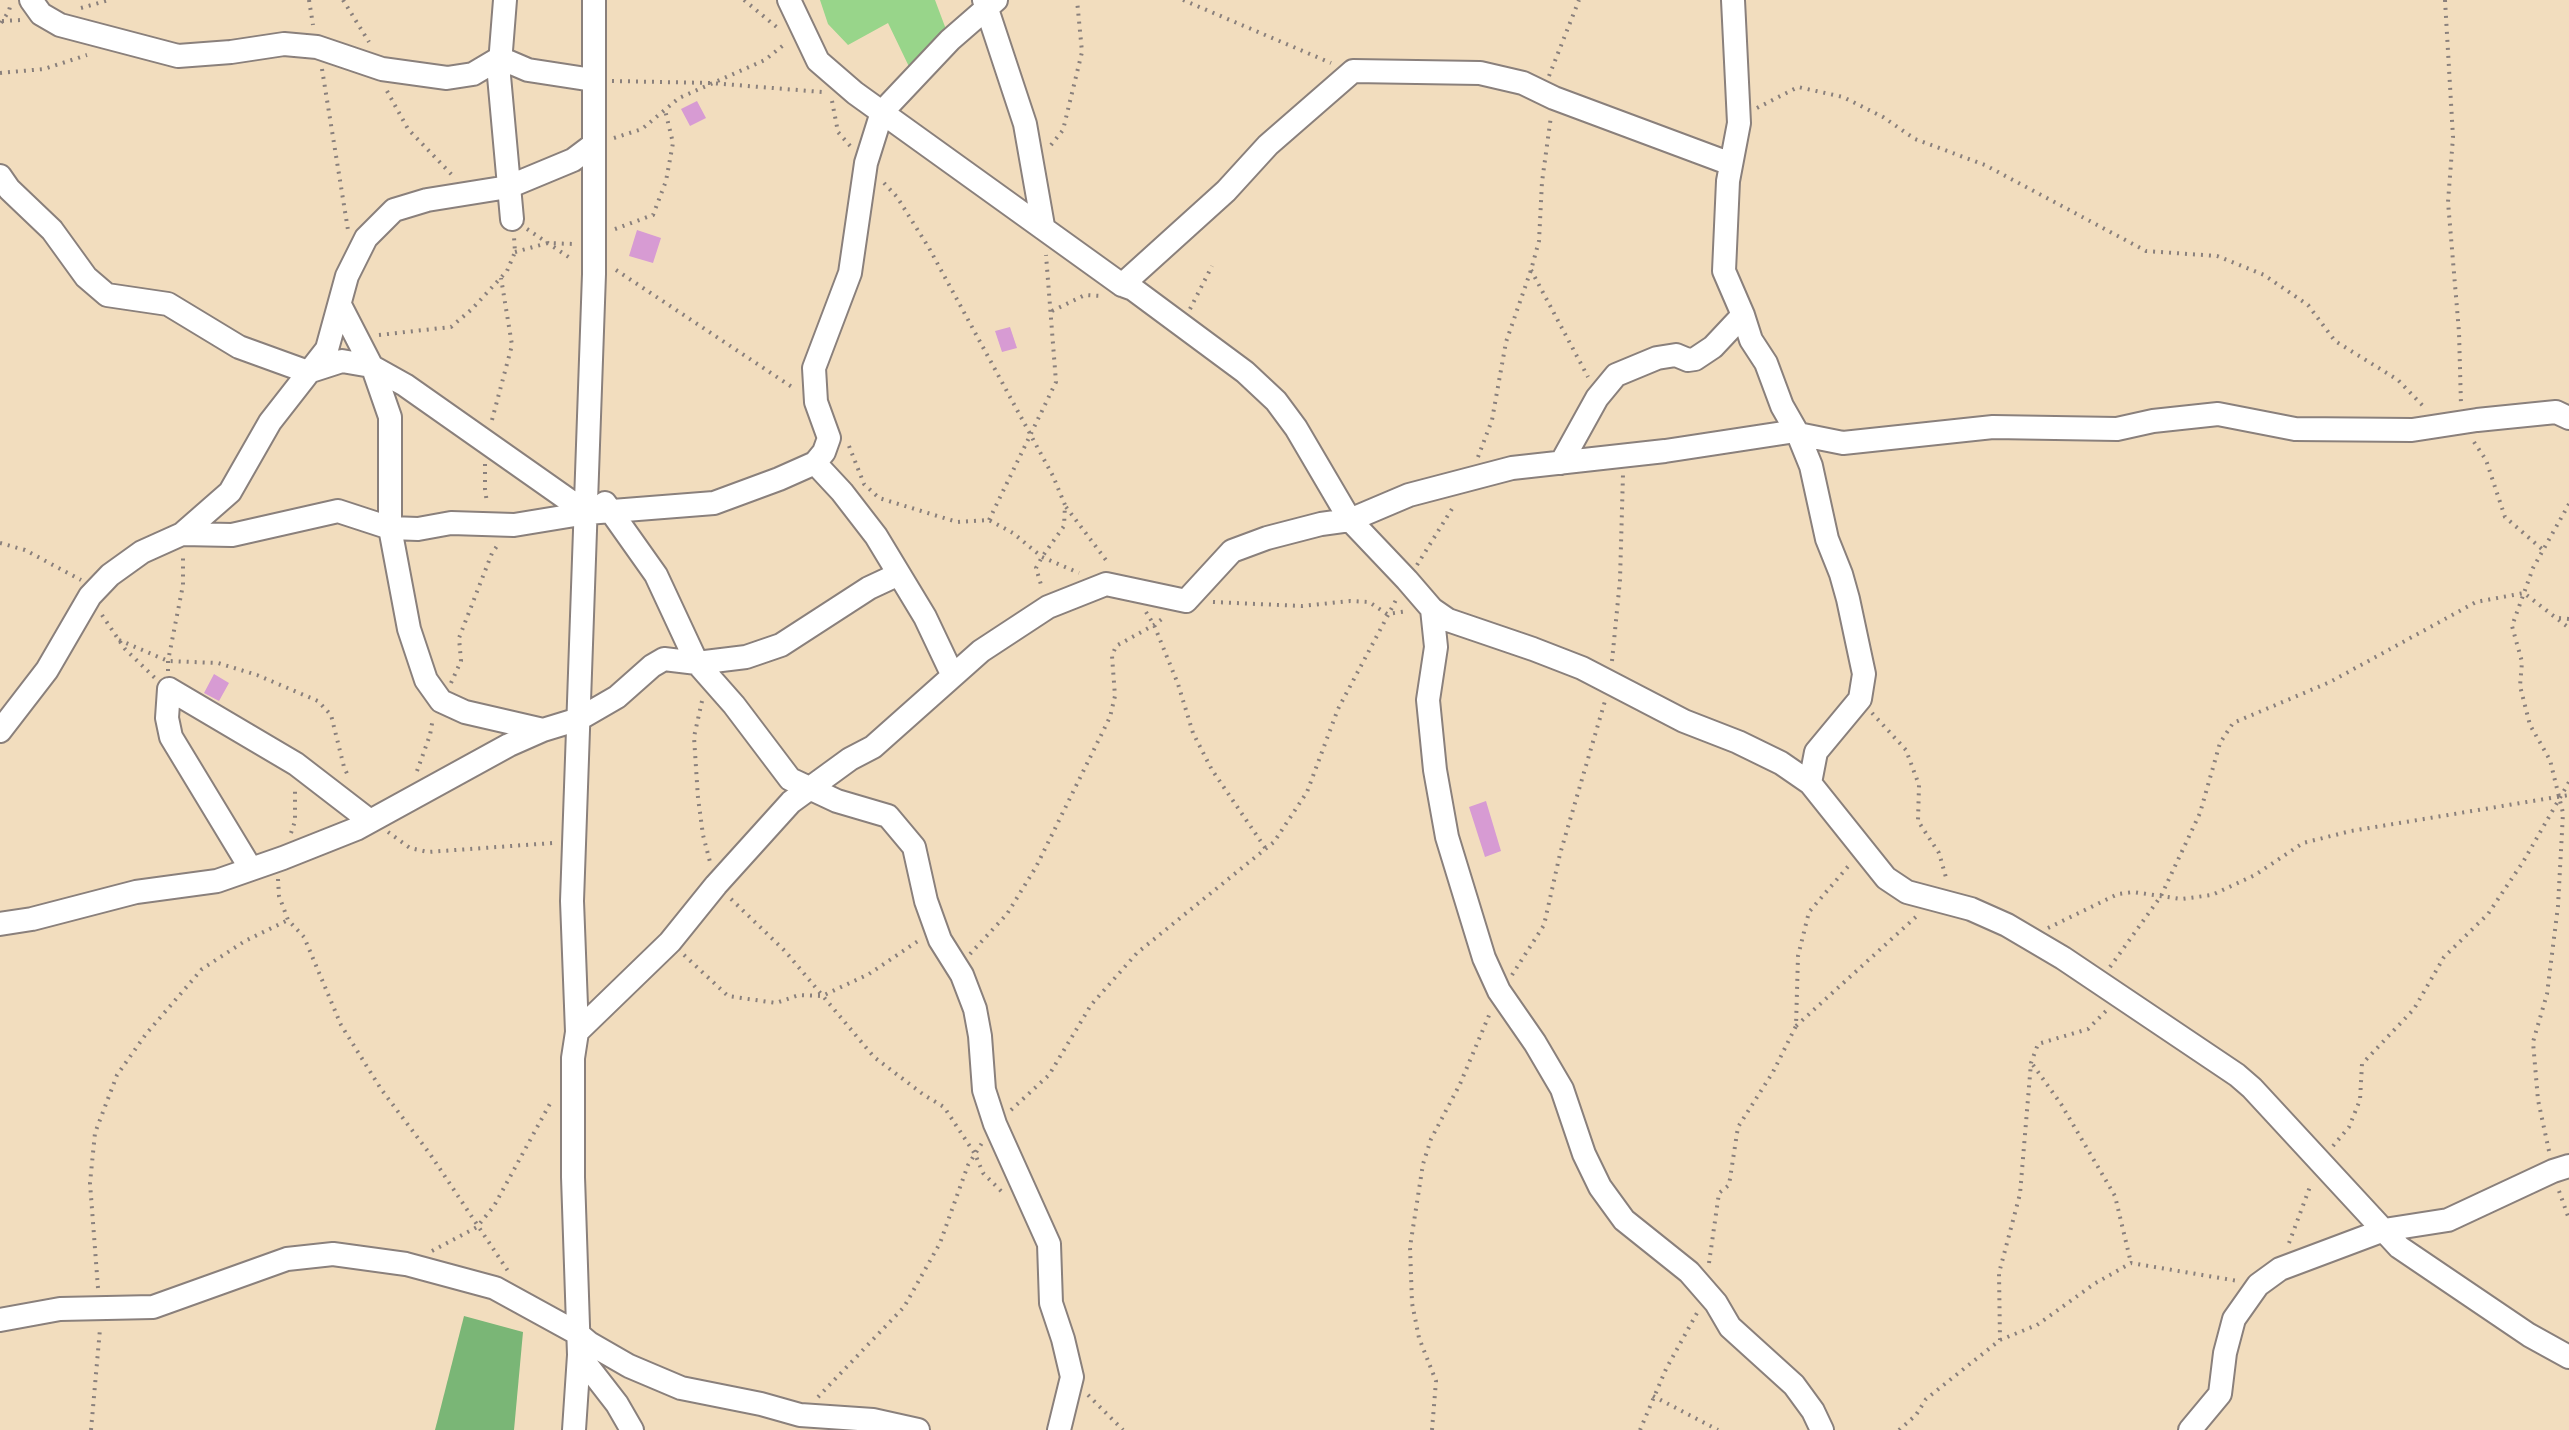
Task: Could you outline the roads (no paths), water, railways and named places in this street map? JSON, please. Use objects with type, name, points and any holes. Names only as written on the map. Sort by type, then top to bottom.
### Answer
[{"type":"street","points":[[31,0],[41,14],[60,25],[178,56],[284,44],[317,47],[382,69],[447,78],[473,74],[500,58]]},
{"type":"street","points":[[505,0],[499,76],[512,219]]},
{"type":"street","points":[[574,1430],[578,1344],[573,1058],[577,1032],[572,901],[594,274],[594,0]]},
{"type":"street","points":[[789,0],[818,61],[882,112],[1245,372],[1276,401],[1296,428],[1350,520],[1430,607],[1448,620],[1533,649],[1781,763],[1810,783],[1886,878],[1907,892],[1961,907],[2007,925],[2099,982],[2237,1075],[2399,1247],[2529,1335],[2569,1357]]},
{"type":"street","points":[[1733,0],[1739,123],[1731,164],[1724,271],[1751,340],[1766,363],[1782,406],[1811,466],[1827,539],[1841,574],[1861,652],[1864,674],[1860,699],[1816,752],[1810,783]]},
{"type":"street","points":[[182,534],[232,535],[338,511],[390,528],[418,529],[451,523],[514,525],[587,513],[714,503],[815,463],[824,452],[829,438],[816,402],[814,368],[850,273],[866,163],[882,112],[989,3],[1025,124],[1043,226]]},
{"type":"street","points":[[500,58],[528,70],[593,80]]},
{"type":"street","points":[[1122,285],[1226,191],[1268,145],[1353,71],[1480,73],[1523,83],[1731,164]]},
{"type":"street","points":[[0,731],[47,670],[90,596],[110,575],[142,552],[182,534],[230,492],[270,422],[327,349],[347,276],[366,238],[394,210],[427,200],[508,187],[573,160],[593,145]]},
{"type":"street","points":[[0,176],[9,189],[52,230],[86,277],[107,295],[168,304],[239,347],[308,372],[342,361],[371,366],[405,385],[587,513]]},
{"type":"street","points":[[340,305],[371,366],[390,417],[390,528],[409,629],[426,680],[441,701],[465,712],[543,730]]},
{"type":"street","points":[[1561,463],[1597,398],[1616,375],[1657,358],[1676,355],[1688,360],[1695,359],[1713,347],[1743,315]]},
{"type":"street","points":[[577,1032],[670,942],[716,885],[791,802],[850,759],[873,747],[981,651],[1048,607],[1106,584],[1186,601],[1232,551],[1267,538],[1350,520],[1409,495],[1512,468],[1797,432],[1843,443],[1993,427],[2117,429],[2153,421],[2218,414],[2295,429],[2412,430],[2556,412],[2569,418]]},
{"type":"street","points":[[815,463],[876,536],[925,617],[953,676]]},
{"type":"street","points":[[588,472],[610,512],[656,575],[697,663],[734,705],[790,779],[837,801],[888,816],[914,847],[926,901],[940,940],[958,967],[975,1009],[984,1090],[995,1124],[1049,1244],[1051,1303],[1072,1377],[1059,1430]]},
{"type":"street","points":[[0,924],[32,919],[136,892],[217,881],[283,858],[356,829],[509,745],[579,719],[617,697],[664,659],[697,663],[746,657],[781,645],[869,588],[899,574]]},
{"type":"street","points":[[1430,607],[1436,647],[1428,700],[1435,770],[1447,837],[1484,958],[1499,991],[1562,1089],[1584,1154],[1600,1187],[1624,1220],[1689,1272],[1730,1327],[1794,1385],[1822,1430]]},
{"type":"street","points":[[251,869],[171,737],[167,718],[169,689],[296,764],[370,821]]},
{"type":"street","points":[[2190,1430],[2220,1394],[2225,1353],[2234,1319],[2258,1285],[2280,1269],[2384,1230],[2448,1220],[2561,1169]]},
{"type":"street","points":[[0,1320],[60,1309],[153,1307],[287,1259],[333,1254],[406,1264],[495,1288],[578,1344],[632,1430]]},
{"type":"street","points":[[578,1344],[589,1343],[629,1366],[681,1388],[761,1404],[796,1422],[873,1420],[918,1430]]}]
